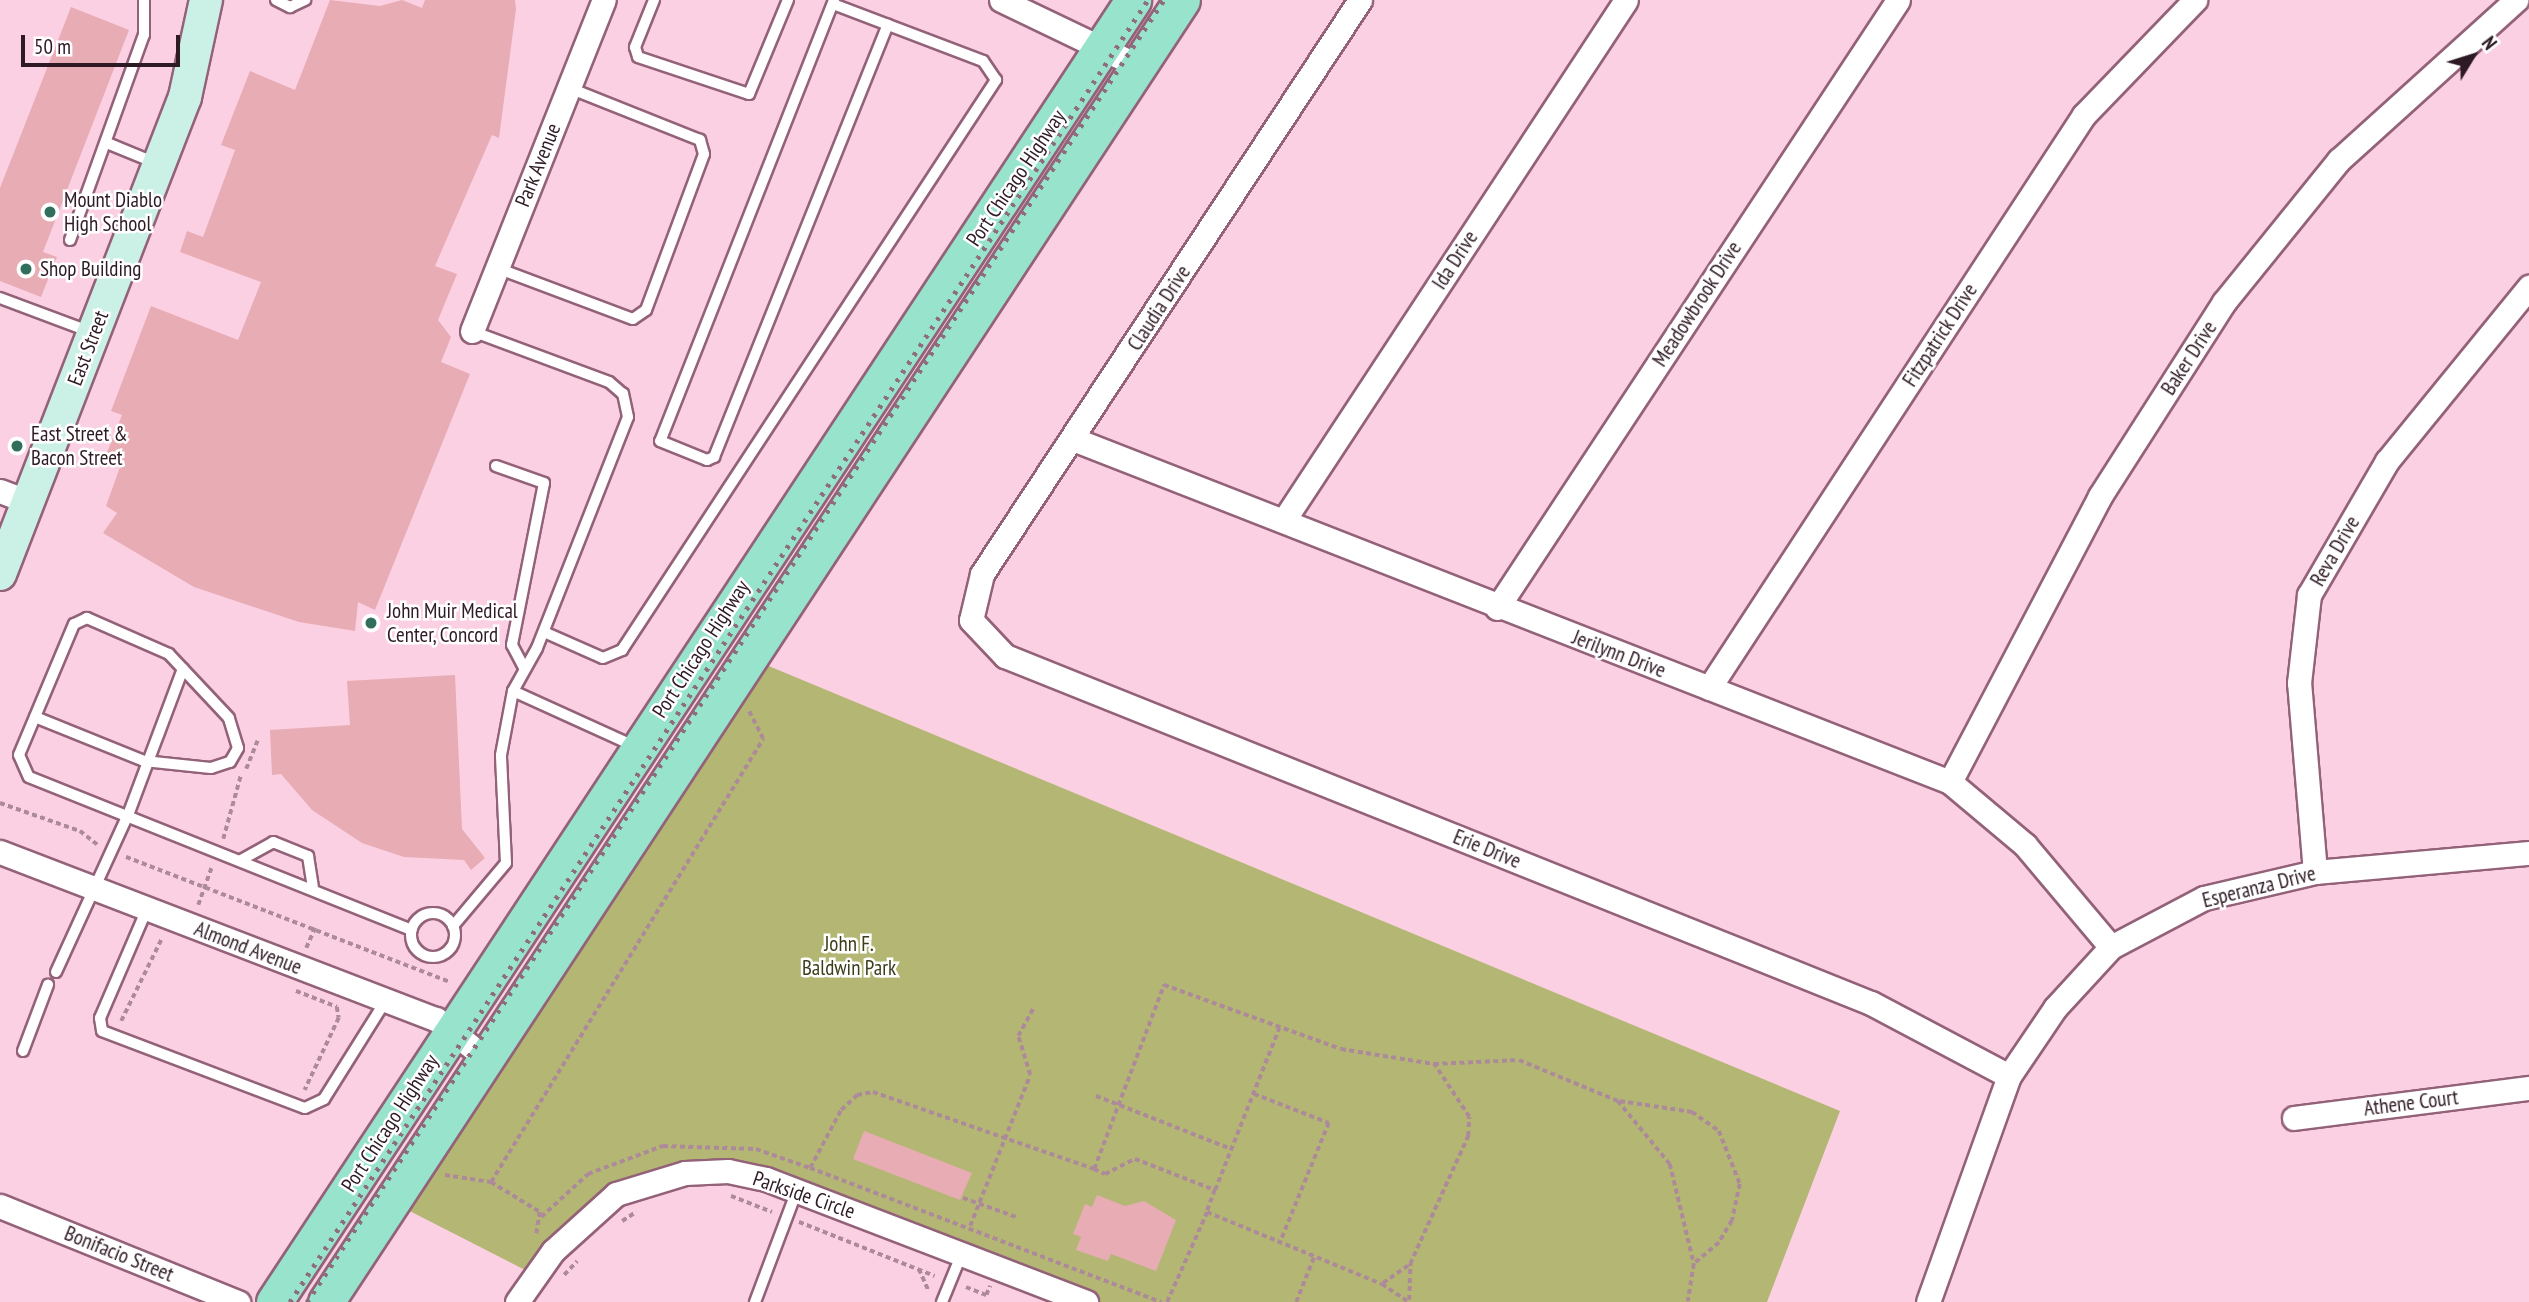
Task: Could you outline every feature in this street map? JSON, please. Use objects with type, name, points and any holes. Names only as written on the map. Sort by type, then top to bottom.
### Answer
[{"type":"main road","name":"Port Chicago Highway","points":[[274,1302],[636,747],[1103,49],[1133,0]]},
{"type":"main road","points":[[326,1302],[1143,68],[1182,0]]},
{"type":"main road","points":[[636,747],[672,777]]},
{"type":"street","name":"East Street","points":[[0,574],[14,496],[94,333],[160,164],[185,97],[206,0]]},
{"type":"street","name":"Park Avenue","points":[[472,331],[604,0]]},
{"type":"street","points":[[1001,0],[1143,68]]},
{"type":"street","name":"Claudia Drive","points":[[971,620],[982,574],[1360,0]]},
{"type":"street","name":"Ida Drive","points":[[1284,520],[1626,0]]},
{"type":"street","name":"Meadowbrook Drive","points":[[1497,608],[1898,0]]},
{"type":"street","name":"Fitzpatrick Drive","points":[[1709,688],[2084,115],[2195,0]]},
{"type":"street","name":"Baker Drive","points":[[1950,782],[2100,496],[2224,302],[2339,160],[2516,0]]},
{"type":"street","name":"Reva Drive","points":[[2315,872],[2299,683],[2309,596],[2387,461],[2529,288]]},
{"type":"street","name":"Jerilynn Drive","points":[[1073,439],[1284,520],[1497,608],[1950,782],[2025,845],[2110,947]]},
{"type":"street","name":"Erie Drive","points":[[971,620],[1005,656],[1871,1003],[2009,1076]]},
{"type":"street","name":"Almond Avenue","points":[[0,852],[386,1000],[451,1029],[487,1059]]},
{"type":"street","name":"Esperanza Drive","points":[[1928,1302],[2009,1076],[2054,1008],[2110,947],[2204,898],[2315,872],[2529,853]]},
{"type":"street","name":"Athene Court","points":[[2294,1118],[2529,1088]]},
{"type":"street","name":"Parkside Circle","points":[[517,1302],[584,1219],[616,1194],[652,1180],[728,1171],[797,1190],[1086,1302]]},
{"type":"street","name":"Bonifacio Street","points":[[0,1206],[238,1302]]},
{"type":"lane","points":[[70,240],[144,35],[144,0]]},
{"type":"lane","points":[[276,0],[290,7],[306,0]]},
{"type":"lane","points":[[654,0],[635,47],[638,57],[749,94],[788,0]]},
{"type":"lane","points":[[544,632],[603,659],[622,650],[996,80],[983,61],[833,2],[660,441],[707,460],[715,457],[888,24]]},
{"type":"lane","points":[[498,268],[633,319],[646,310],[704,154],[700,140],[569,88]]},
{"type":"lane","points":[[107,143],[160,164]]},
{"type":"lane","points":[[0,298],[94,333]]},
{"type":"lane","points":[[35,717],[144,761],[211,768],[230,762],[238,748],[229,718],[169,654],[80,619],[35,717],[19,755],[29,777],[313,887],[411,930],[418,951],[438,956],[451,948],[453,926],[506,863],[501,755],[513,691],[544,632],[628,417],[624,394],[609,382],[472,331]]},
{"type":"lane","points":[[496,466],[544,483],[513,645],[525,669]]},
{"type":"lane","points":[[56,972],[128,815],[144,761],[183,670]]},
{"type":"lane","points":[[513,691],[636,747]]},
{"type":"lane","points":[[241,860],[273,842],[308,856],[313,887]]},
{"type":"lane","points":[[147,909],[100,1018],[102,1031],[305,1108],[324,1099],[386,1000]]},
{"type":"lane","points":[[411,930],[430,913],[453,926]]},
{"type":"lane","points":[[23,1051],[48,985]]},
{"type":"lane","points":[[755,1302],[797,1190]]},
{"type":"lane","points":[[943,1301],[962,1253]]},
{"type":"path","points":[[491,1182],[763,738],[760,723],[729,693]]},
{"type":"path","points":[[0,803],[80,831],[80,838],[111,851],[450,982]]},
{"type":"path","points":[[115,1035],[160,937],[171,942]]},
{"type":"path","points":[[1094,1169],[1164,985],[1341,1049],[1434,1065],[1519,1059],[1618,1101],[1692,1112],[1719,1131],[1740,1184],[1732,1221],[1719,1243],[1694,1264]]},
{"type":"path","points":[[290,989],[337,1007],[339,1018],[304,1092]]},
{"type":"path","points":[[970,1226],[1030,1075],[1018,1036],[1033,1009]]},
{"type":"path","points":[[1167,1302],[1207,1212],[1279,1028]]},
{"type":"path","points":[[1409,1301],[1410,1264],[1468,1136],[1469,1117],[1434,1065]]},
{"type":"path","points":[[810,1168],[841,1110],[857,1095],[873,1092],[1105,1174],[1135,1159],[1215,1191]]},
{"type":"path","points":[[1254,1094],[1328,1123],[1280,1243]]},
{"type":"path","points":[[1096,1096],[1232,1149]]},
{"type":"path","points":[[1618,1101],[1670,1164],[1694,1264],[1688,1302]]},
{"type":"path","points":[[532,1252],[541,1217],[588,1174],[663,1146],[756,1149],[970,1226],[1161,1302]]},
{"type":"path","points":[[434,1181],[451,1171],[491,1182],[541,1217]]},
{"type":"path","points":[[963,1198],[1019,1218]]},
{"type":"path","points":[[1207,1212],[1382,1283],[1409,1301]]},
{"type":"path","points":[[1296,1302],[1314,1257]]},
{"type":"path","points":[[1382,1283],[1410,1264]]},
{"type":"path","points":[[919,1269],[943,1301]]},
{"type":"path","points":[[982,1302],[986,1295]]},
{"type":"green space","name":"John F. Baldwin Park","points":[[752,659],[1840,1111],[1767,1302],[1086,1302],[766,1179],[652,1179],[535,1275],[392,1202]]},
{"type":"building","points":[[330,0],[380,6],[402,0],[422,8],[425,0],[515,0],[516,9],[499,138],[492,135],[435,266],[457,274],[438,320],[451,337],[441,362],[470,374],[375,610],[358,602],[355,631],[299,622],[194,587],[103,533],[117,513],[106,506],[120,467],[104,460],[122,415],[111,411],[151,306],[238,340],[261,282],[180,252],[187,231],[203,237],[235,150],[221,145],[250,71],[295,90]]},
{"type":"building","points":[[71,7],[129,30],[43,252],[57,257],[41,297],[0,281],[0,188]]},
{"type":"building","points":[[455,675],[462,829],[485,858],[471,870],[464,860],[404,857],[362,843],[312,810],[281,774],[272,775],[270,730],[350,725],[347,681]]},
{"type":"building","points":[[864,1131],[972,1173],[960,1200],[853,1159]]},
{"type":"building","points":[[1097,1195],[1125,1206],[1144,1201],[1176,1220],[1156,1271],[1111,1254],[1108,1261],[1076,1250],[1081,1237],[1073,1234],[1085,1204],[1092,1207]]},
{"type":"railway","points":[[290,1302],[1148,0]]},
{"type":"railway","points":[[307,1302],[1164,0]]},
{"type":"place","name":"Mount Diablo High School","points":[[50,212]]},
{"type":"place","name":"Shop Building","points":[[26,269]]},
{"type":"place","name":"East Street & Bacon Street","points":[[17,446]]},
{"type":"place","name":"John Muir Medical Center, Concord","points":[[371,623]]}]
